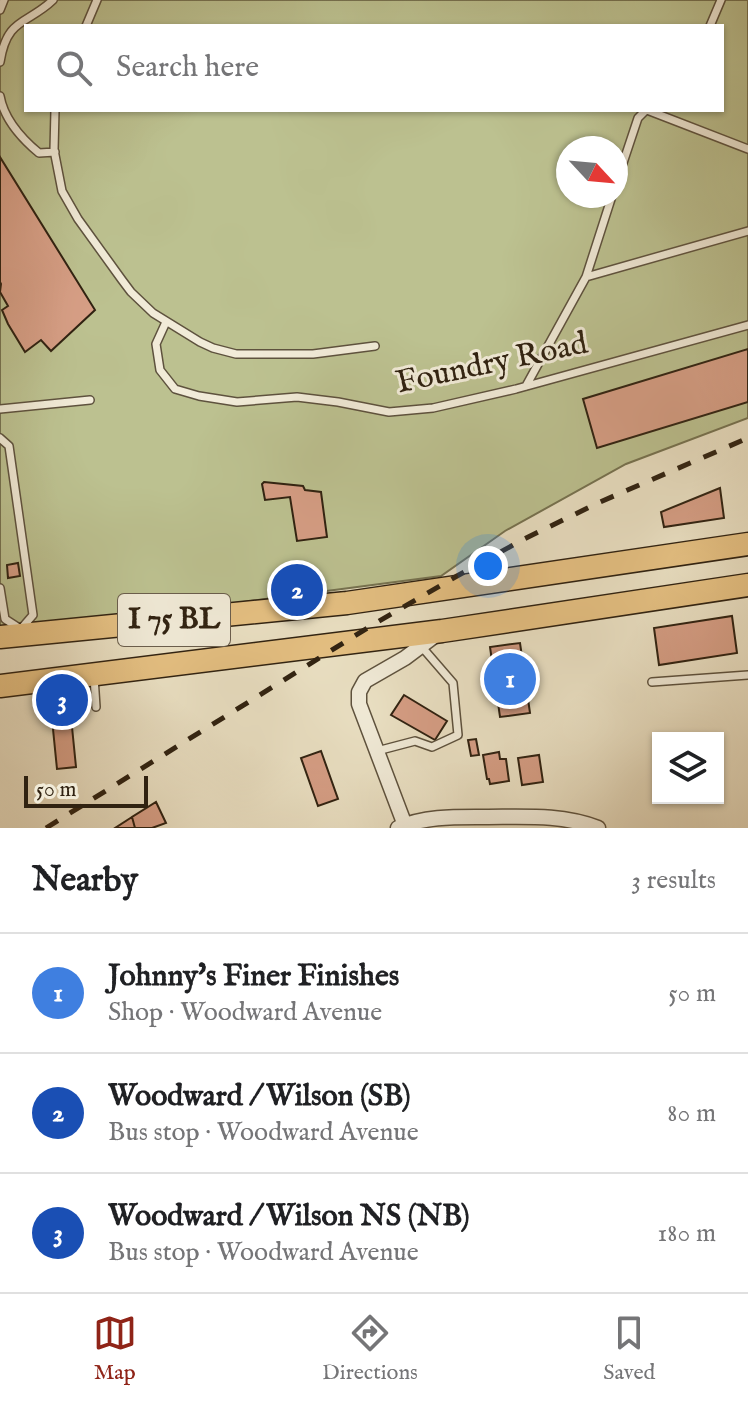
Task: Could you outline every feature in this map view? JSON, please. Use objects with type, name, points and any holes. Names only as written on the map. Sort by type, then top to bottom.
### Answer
[{"type":"main road","name":"I 75 BL","points":[[13,634],[347,603],[748,544]]},
{"type":"main road","name":"I 75 BL","points":[[0,686],[442,631],[748,585]]},
{"type":"street","points":[[442,631],[405,658],[365,681],[358,698],[403,827],[438,818],[541,817],[598,828]]},
{"type":"lane","points":[[0,10],[4,0]]},
{"type":"lane","points":[[0,62],[11,30],[53,0]]},
{"type":"lane","points":[[87,24],[97,0]]},
{"type":"lane","points":[[711,24],[721,0]]},
{"type":"lane","points":[[0,96],[7,117],[29,146],[39,153],[55,152]]},
{"type":"lane","points":[[55,112],[55,152],[62,191],[78,219],[131,292],[166,322],[213,348],[236,354],[313,354],[375,346]]},
{"type":"lane","points":[[628,148],[638,118],[644,112]]},
{"type":"lane","points":[[651,112],[748,149]]},
{"type":"lane","points":[[526,386],[586,277],[608,208]]},
{"type":"lane","points":[[586,277],[748,231]]},
{"type":"lane","name":"Foundry Road","points":[[166,322],[156,344],[160,370],[175,389],[237,402],[297,397],[389,412],[433,408],[526,386],[748,325]]},
{"type":"lane","points":[[0,409],[90,400]]},
{"type":"lane","points":[[0,438],[9,446],[33,615],[13,634],[5,619],[0,588]]},
{"type":"lane","points":[[377,751],[415,741],[432,747],[458,735],[453,683],[421,646]]},
{"type":"lane","points":[[94,675],[96,707]]},
{"type":"lane","points":[[652,682],[748,675]]},
{"type":"green space","points":[[0,0],[748,0],[748,418],[626,464],[505,531],[441,576],[0,634]]},
{"type":"building","points":[[0,157],[95,310],[51,351],[41,340],[25,352],[2,310],[8,306],[0,292]]},
{"type":"building","points":[[748,349],[748,402],[597,448],[583,399]]},
{"type":"building","points":[[264,482],[303,486],[305,490],[321,492],[327,537],[297,541],[290,497],[265,500]]},
{"type":"building","points":[[720,488],[724,518],[664,527],[661,512]]},
{"type":"building","points":[[18,563],[20,576],[8,578],[7,565]]},
{"type":"building","points":[[732,616],[737,653],[659,665],[654,628]]},
{"type":"building","points":[[520,643],[530,713],[500,717],[490,647]]},
{"type":"building","points":[[404,695],[447,721],[435,740],[391,715]]},
{"type":"building","points":[[71,717],[76,767],[57,769],[52,719]]},
{"type":"building","points":[[476,739],[479,755],[471,756],[468,740]]},
{"type":"building","points":[[321,751],[338,799],[318,806],[301,758]]},
{"type":"building","points":[[499,752],[500,759],[506,759],[509,781],[490,784],[483,755]]},
{"type":"building","points":[[539,755],[543,782],[522,785],[518,758]]},
{"type":"building","points":[[156,802],[166,823],[152,828],[135,828],[132,817]]},
{"type":"building","points":[[132,817],[135,828],[115,828]]},
{"type":"railway","points":[[46,828],[369,627],[457,576],[600,502],[748,438]]},
{"type":"place","name":"Woodward / Wilson (SB)","points":[[297,590]]},
{"type":"place","name":"Johnny's Finer Finishes","points":[[510,679]]},
{"type":"place","name":"Woodward / Wilson NS (NB)","points":[[62,700]]}]
